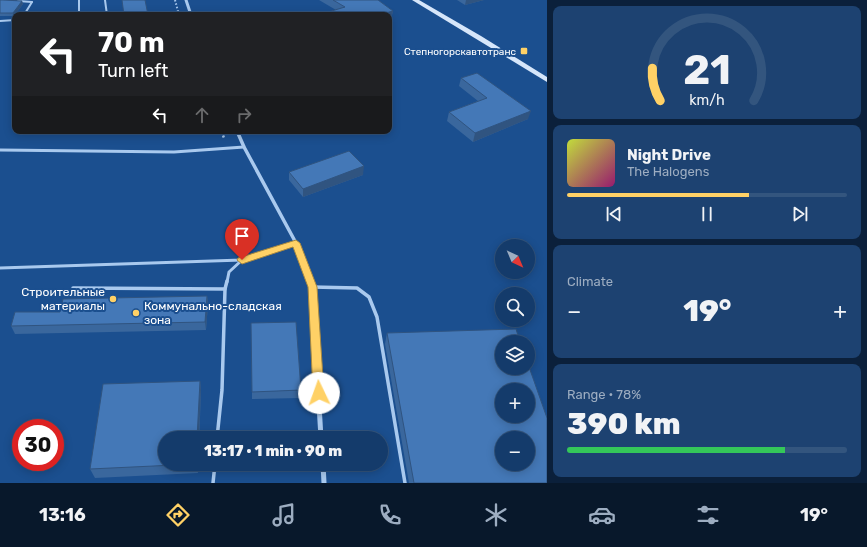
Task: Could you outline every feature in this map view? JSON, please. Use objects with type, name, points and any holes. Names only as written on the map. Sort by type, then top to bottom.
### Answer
[{"type":"street","points":[[186,0],[190,12]]},
{"type":"street","points":[[414,0],[472,33],[547,80]]},
{"type":"street","points":[[238,134],[296,243],[312,287],[321,431]]},
{"type":"street","points":[[323,471],[324,483]]},
{"type":"lane","points":[[78,0],[79,12]]},
{"type":"lane","points":[[105,0],[107,12]]},
{"type":"lane","points":[[16,1],[32,1],[26,12]]},
{"type":"lane","points":[[0,21],[12,20]]},
{"type":"lane","points":[[0,150],[174,152],[244,147]]},
{"type":"lane","points":[[0,268],[242,260],[296,243]]},
{"type":"lane","points":[[218,431],[222,390],[225,289],[229,272],[242,260]]},
{"type":"lane","points":[[312,287],[357,288],[369,298],[377,317],[406,483]]},
{"type":"lane","points":[[73,288],[225,289]]},
{"type":"lane","points":[[213,483],[214,471]]},
{"type":"path","points":[[174,0],[178,12]]},
{"type":"building","points":[[0,0],[22,1],[12,13],[0,13]]},
{"type":"building","points":[[122,0],[145,0],[147,12],[124,12]]},
{"type":"building","points":[[333,0],[378,0],[393,11],[328,12],[345,7]]},
{"type":"building","points":[[477,73],[531,111],[475,133],[449,112],[487,98],[461,78]]},
{"type":"building","points":[[349,151],[364,166],[303,189],[289,172]]},
{"type":"building","name":"Коммунально-сладская зона","points":[[207,296],[205,322],[11,326],[15,312],[60,312],[63,299]]},
{"type":"building","points":[[296,322],[301,390],[252,392],[251,323]]},
{"type":"building","points":[[516,329],[518,335],[495,335],[495,375],[532,375],[535,383],[495,383],[495,423],[535,423],[535,384],[547,418],[547,483],[414,483],[387,333]]},
{"type":"building","points":[[200,381],[197,431],[158,431],[158,466],[90,469],[103,384]]},
{"type":"place","name":"Степногорскавтотранс","points":[[524,51]]},
{"type":"place","name":"Строительные материалы","points":[[113,299]]},
{"type":"place","name":"Коммунально-сладская зона","points":[[136,313]]},
{"type":"route","points":[[242,260],[296,243],[312,287],[319,393]]}]
